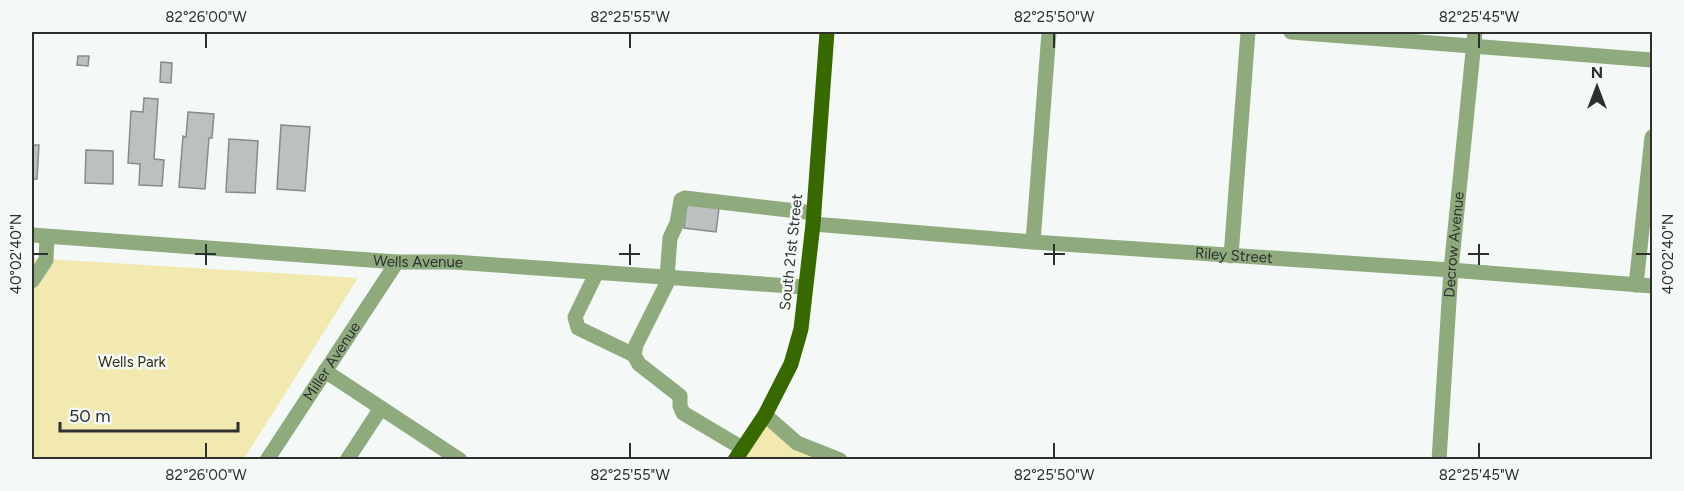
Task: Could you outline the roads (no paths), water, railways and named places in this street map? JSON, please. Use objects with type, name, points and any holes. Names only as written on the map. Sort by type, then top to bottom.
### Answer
[{"type":"main road","name":"South 21st Street","points":[[738,454],[765,415],[790,364],[801,329],[813,218],[827,32]]},
{"type":"street","points":[[1033,242],[1049,32]]},
{"type":"street","points":[[1231,256],[1248,32]]},
{"type":"street","points":[[1292,32],[1475,39],[1653,60]]},
{"type":"street","name":"Decrow Avenue","points":[[1439,459],[1451,270],[1475,39]]},
{"type":"street","points":[[1636,285],[1653,137]]},
{"type":"street","name":"Riley Street","points":[[669,277],[670,238],[677,223],[681,200],[685,198],[813,218],[1033,242],[1653,286]]},
{"type":"street","name":"Wells Avenue","points":[[32,235],[397,262],[454,262],[804,287]]},
{"type":"street","points":[[32,281],[46,260],[47,237]]},
{"type":"street","name":"Miller Avenue","points":[[267,459],[397,262]]},
{"type":"street","points":[[597,272],[574,317],[578,328],[634,355],[639,364],[680,396],[683,413],[738,454]]},
{"type":"street","points":[[634,355],[636,345],[669,277]]},
{"type":"street","points":[[325,371],[460,459]]},
{"type":"street","points":[[347,459],[381,408]]},
{"type":"street","points":[[765,415],[797,443],[840,459]]},
{"type":"park label","name":"Wells Park","points":[[132,362]]}]
